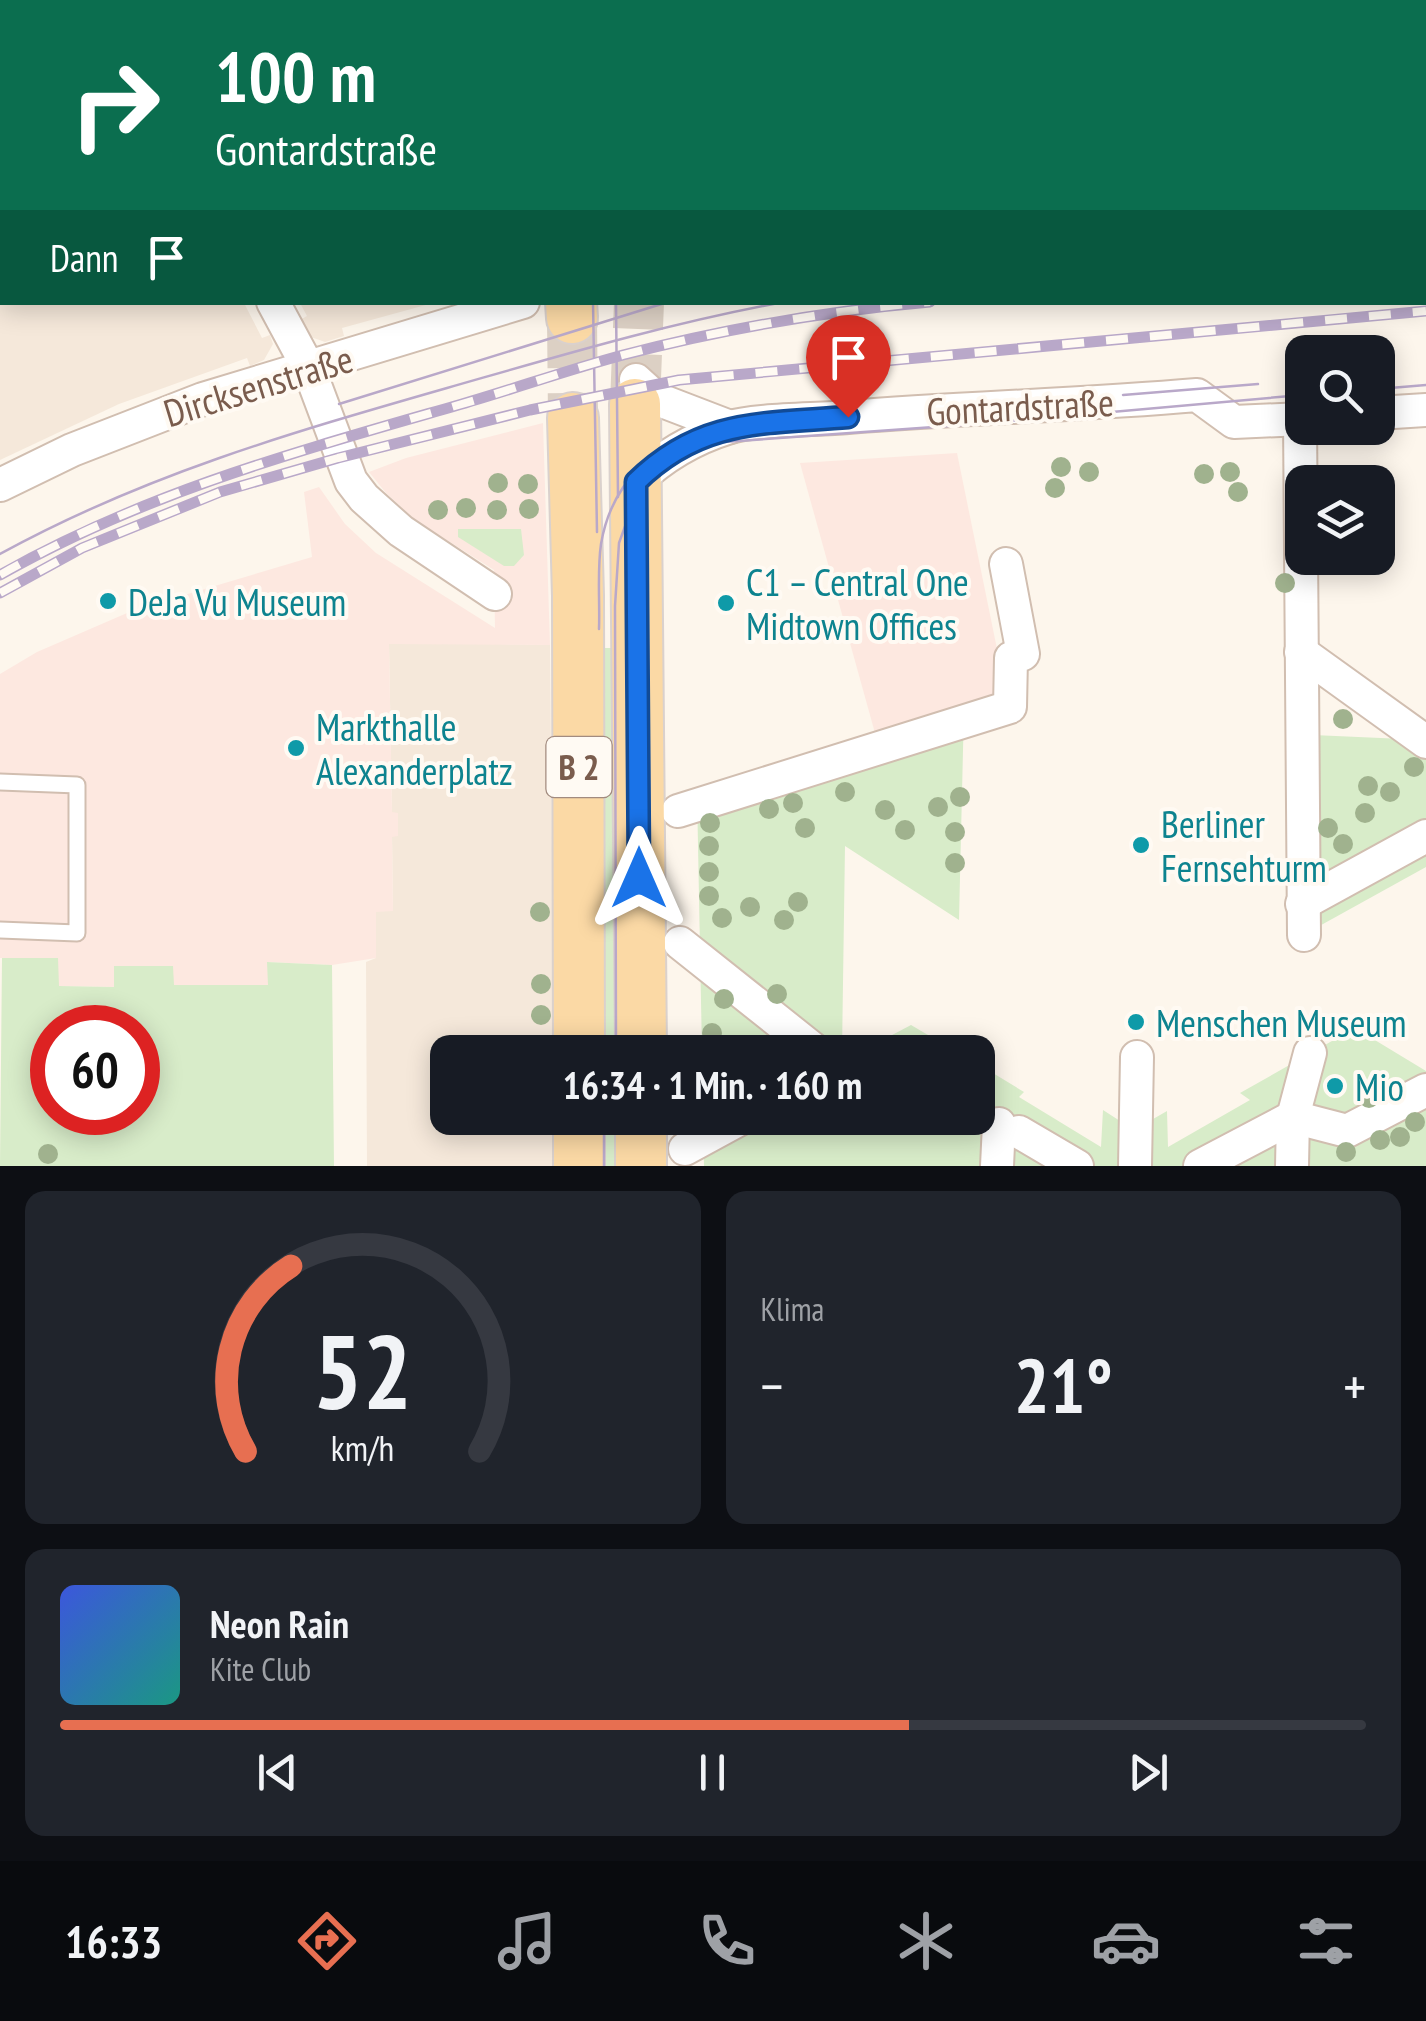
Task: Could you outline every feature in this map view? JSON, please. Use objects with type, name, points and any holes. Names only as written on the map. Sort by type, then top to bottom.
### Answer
[{"type":"main road","name":"B 2","points":[[636,392],[640,1035]]},
{"type":"main road","name":"B 2","points":[[573,418],[578,596],[579,1035]]},
{"type":"main road","points":[[579,1135],[579,1166]]},
{"type":"main road","points":[[651,1135],[663,1157]]},
{"type":"street","points":[[275,305],[309,369],[351,481],[401,531],[495,594]]},
{"type":"street","name":"Dircksenstraße","points":[[0,485],[128,426],[203,399],[513,305]]},
{"type":"street","name":"Gontardstraße","points":[[636,392],[730,427]]},
{"type":"street","name":"Gontardstraße","points":[[636,482],[676,449],[730,427],[962,408],[1016,409],[1197,396],[1234,422],[1285,420]]},
{"type":"street","points":[[1395,412],[1426,410]]},
{"type":"street","points":[[1301,445],[1302,920],[1426,836]]},
{"type":"street","points":[[678,811],[1010,707],[1011,658],[1024,654],[1006,564]]},
{"type":"street","points":[[1301,652],[1426,742]]},
{"type":"street","points":[[680,942],[796,1035]]},
{"type":"street","points":[[1292,1166],[1293,1117],[1310,1054]]},
{"type":"street","points":[[1135,1166],[1136,1058]]},
{"type":"street","points":[[1200,1166],[1293,1117],[1346,1131],[1426,1090]]},
{"type":"street","points":[[997,1166],[1002,1125],[1076,1166]]},
{"type":"street","points":[[663,1157],[708,1135]]},
{"type":"lane","points":[[0,782],[77,784],[77,934],[0,930]]},
{"type":"shaded area","points":[[0,305],[245,305],[262,338],[270,335],[273,344],[264,360],[250,366],[247,358],[119,404],[0,460]]},
{"type":"shaded area","points":[[301,305],[426,305],[342,328],[344,336],[325,342],[308,336],[300,320],[307,316]]},
{"type":"shaded area","points":[[543,423],[550,645],[389,644],[392,812],[398,813],[398,836],[392,837],[393,911],[376,912],[376,958],[332,965],[268,962],[269,985],[173,985],[173,967],[114,967],[115,987],[58,986],[58,958],[0,958],[0,674],[37,652],[134,610],[312,557],[304,492],[319,487],[345,524],[376,553],[495,628],[494,570],[415,520],[369,472],[406,458]]},
{"type":"shaded area","points":[[957,453],[1006,693],[875,733],[800,463]]},
{"type":"shaded area","points":[[389,644],[550,645],[554,1035],[430,1035],[430,1135],[555,1135],[555,1166],[367,1166],[366,962],[376,958],[376,911],[393,911],[392,836],[398,836],[398,814],[392,813]]},
{"type":"green space","points":[[458,529],[521,529],[524,555],[514,566],[504,566],[458,537]]},
{"type":"green space","points":[[589,648],[626,648],[629,1035],[592,1035]]},
{"type":"green space","points":[[964,708],[959,920],[845,846],[842,1035],[702,1035],[697,793]]},
{"type":"green space","points":[[1313,735],[1426,740],[1426,867],[1314,929]]},
{"type":"green space","points":[[2,958],[58,958],[59,986],[114,987],[114,966],[173,966],[174,985],[268,985],[267,962],[332,965],[334,1166],[0,1166]]},
{"type":"green space","points":[[911,1025],[928,1035],[892,1035]]},
{"type":"green space","points":[[1355,1028],[1426,1071],[1426,1166],[704,1166],[703,1135],[995,1135],[995,1074],[1024,1092],[1019,1097],[1101,1147],[1103,1110],[1134,1130],[1167,1111],[1168,1147],[1250,1100],[1240,1093]]},
{"type":"green space","points":[[593,1135],[630,1135],[630,1166],[593,1166]]},
{"type":"tunnel","points":[[635,404],[639,305]]},
{"type":"tunnel","points":[[572,318],[573,418]]},
{"type":"tram line","points":[[593,305],[597,532]]},
{"type":"tram line","points":[[616,305],[618,497]]},
{"type":"tram line","points":[[339,404],[658,305]]},
{"type":"tram line","points":[[0,554],[109,501],[275,439],[614,341],[770,305]]},
{"type":"tram line","points":[[1123,395],[1258,384]]},
{"type":"tram line","points":[[1395,388],[1426,385]]},
{"type":"tram line","points":[[616,1035],[615,606],[619,543],[636,496],[660,469],[700,448],[724,442],[1285,397]]},
{"type":"tram line","points":[[599,629],[601,544],[615,502],[639,468],[655,454],[693,436],[715,431]]},
{"type":"tram line","points":[[604,1135],[604,1166]]},
{"type":"railway","points":[[0,575],[166,497],[337,440],[602,361],[699,337],[901,305]]},
{"type":"railway","points":[[0,593],[82,548],[220,492],[530,410],[679,380],[1426,311]]},
{"type":"place","name":"DeJa Vu Museum","points":[[108,601]]},
{"type":"place","name":"C1 – Central One Midtown Offices","points":[[726,603]]},
{"type":"place","name":"Markthalle Alexanderplatz","points":[[296,748]]},
{"type":"place","name":"Berliner Fernsehturm","points":[[1141,845]]},
{"type":"place","name":"Menschen Museum","points":[[1136,1022]]},
{"type":"place","name":"Mio","points":[[1335,1086]]},
{"type":"route","points":[[639,878],[636,482],[676,449],[730,427],[848,417]]}]
